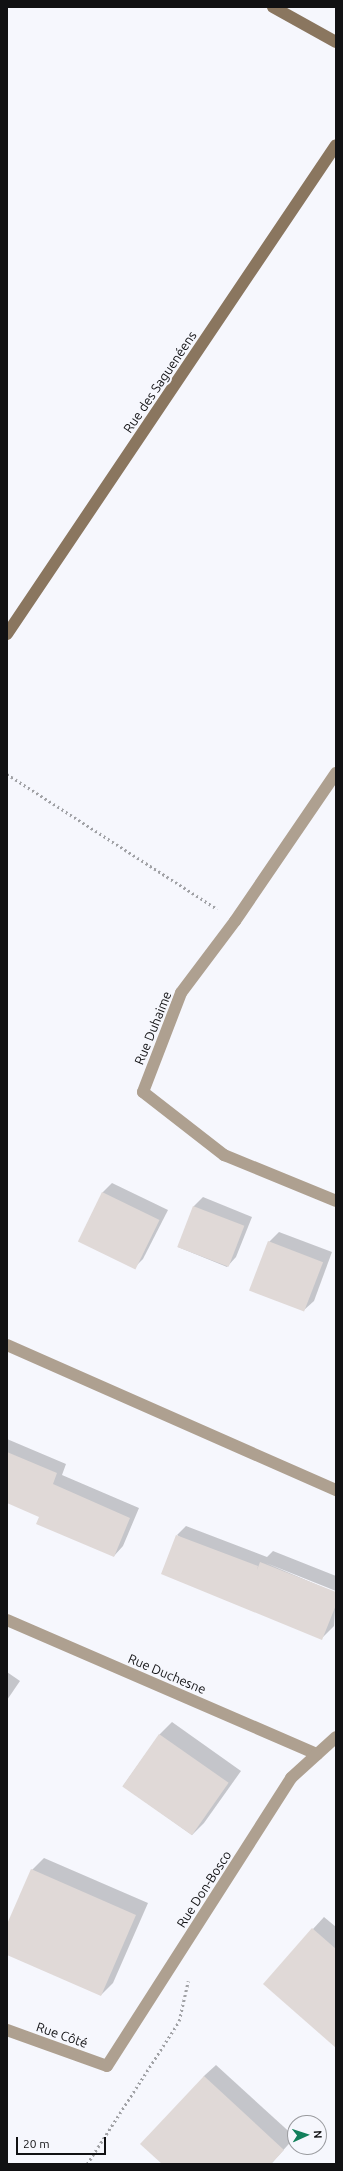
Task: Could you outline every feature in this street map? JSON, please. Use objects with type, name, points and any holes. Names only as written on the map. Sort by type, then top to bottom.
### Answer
[{"type":"street","points":[[272,7],[336,42]]},
{"type":"street","name":"Rue des Saguenéens","points":[[7,634],[336,145]]},
{"type":"street","name":"Rue Duhaime","points":[[336,773],[235,920],[181,992],[143,1092],[224,1155],[336,1201]]},
{"type":"street","points":[[7,1345],[336,1490]]},
{"type":"street","name":"Rue Duchesne","points":[[7,1620],[317,1754]]},
{"type":"street","name":"Rue Don-Bosco","points":[[107,2066],[292,1778],[336,1737]]},
{"type":"street","name":"Rue Côté","points":[[7,2030],[107,2066]]},
{"type":"path","points":[[7,774],[235,920]]},
{"type":"path","points":[[87,2164],[179,2020],[189,1978]]},
{"type":"building","points":[[102,1192],[160,1220],[135,1269],[78,1241]]},
{"type":"building","points":[[193,1206],[244,1226],[229,1267],[177,1247]]},
{"type":"building","points":[[268,1241],[323,1262],[304,1312],[249,1290]]},
{"type":"building","points":[[7,1452],[57,1473],[53,1484],[130,1518],[114,1557],[36,1524],[39,1517],[7,1503]]},
{"type":"building","points":[[176,1535],[258,1566],[257,1570],[260,1562],[336,1592],[336,1605],[322,1640],[161,1574]]},
{"type":"building","points":[[159,1734],[229,1783],[192,1835],[122,1786]]},
{"type":"building","points":[[31,1869],[136,1915],[101,1996],[7,1955],[7,1924]]},
{"type":"building","points":[[312,1928],[336,1949],[336,2048],[263,1984]]},
{"type":"building","points":[[204,2076],[284,2150],[271,2164],[162,2164],[140,2144]]}]
